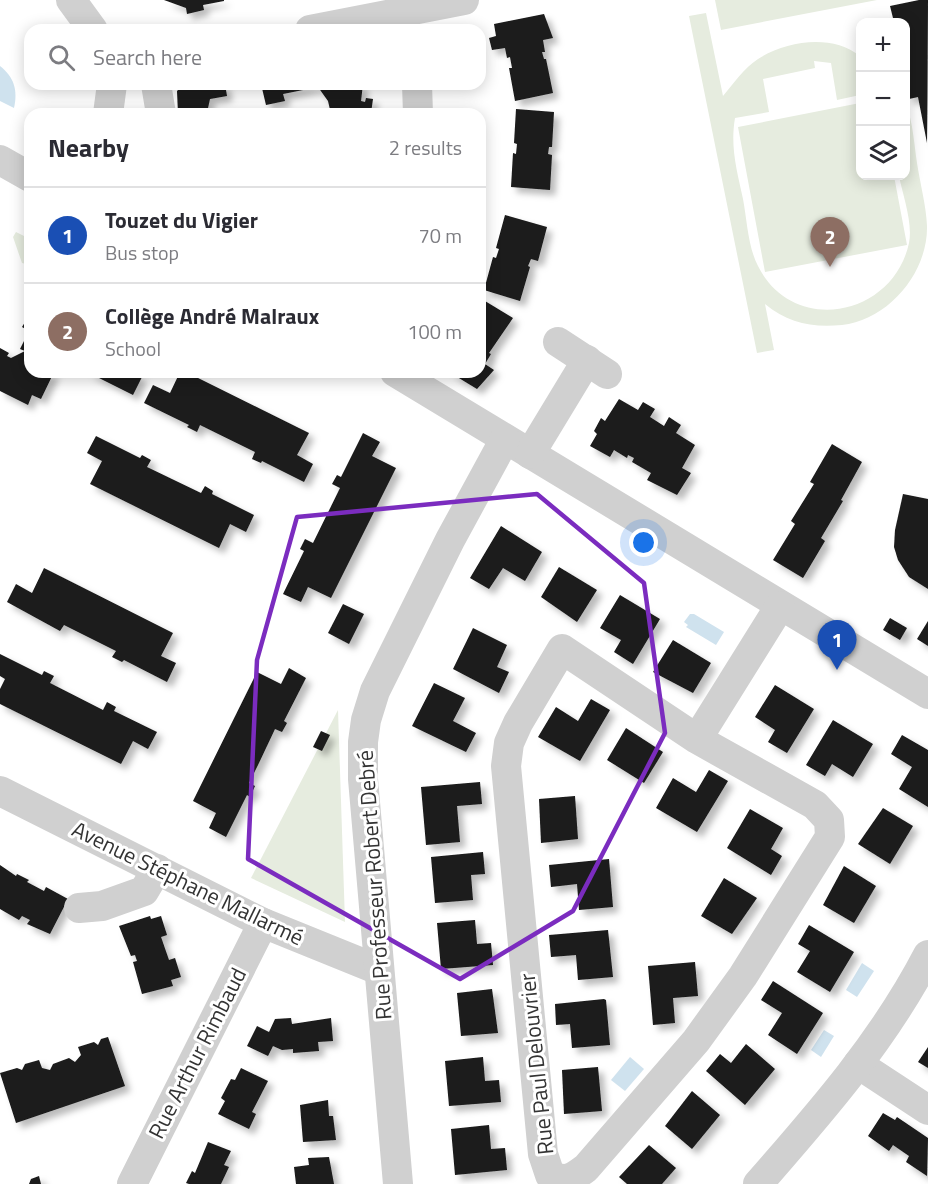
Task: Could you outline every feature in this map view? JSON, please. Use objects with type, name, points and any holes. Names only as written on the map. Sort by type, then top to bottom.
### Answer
[{"type":"street","points":[[71,0],[89,24]]},
{"type":"street","points":[[322,24],[349,11],[405,21],[464,0]]},
{"type":"street","points":[[109,108],[111,90]]},
{"type":"street","points":[[157,90],[160,108]]},
{"type":"street","points":[[417,90],[418,108]]},
{"type":"street","points":[[0,160],[24,174]]},
{"type":"street","name":"Rue Professeur Robert Debré","points":[[398,1184],[363,779],[363,742],[366,720],[383,671],[517,447],[597,367],[558,342]]},
{"type":"street","points":[[405,378],[928,694]]},
{"type":"street","points":[[697,739],[780,606]]},
{"type":"street","name":"Rue Paul Delouvrier","points":[[562,649],[697,739],[814,805],[829,820],[830,837],[743,976],[696,1041],[586,1168],[570,1180],[560,1180],[550,1175],[543,1154],[506,766],[509,743],[562,649]]},
{"type":"street","name":"Avenue Stéphane Mallarmé","points":[[0,791],[263,923],[379,970]]},
{"type":"street","points":[[79,908],[102,906],[144,891],[157,869]]},
{"type":"street","name":"Rue Arthur Rimbaud","points":[[132,1184],[263,923]]},
{"type":"street","points":[[758,1184],[858,1064],[892,1017],[928,955]]},
{"type":"street","points":[[858,1064],[928,1110]]},
{"type":"highlighted area","points":[[537,494],[644,583],[665,733],[573,911],[460,979],[248,859],[257,660],[297,517]]},
{"type":"shaded area","points":[[715,0],[877,0],[721,30]]},
{"type":"shaded area","points":[[706,13],[723,96],[753,63],[782,47],[824,42],[849,49],[856,53],[856,96],[837,100],[831,63],[814,61],[815,68],[763,79],[769,112],[735,118],[733,139],[735,159],[752,250],[758,266],[774,288],[794,302],[817,309],[841,308],[863,301],[884,288],[899,268],[910,235],[909,218],[900,180],[910,180],[910,118],[925,210],[926,244],[913,277],[889,304],[875,314],[842,325],[821,326],[792,320],[765,304],[774,350],[757,353],[689,16]]},
{"type":"shaded area","points":[[856,104],[856,180],[895,180],[907,245],[765,272],[738,127]]},
{"type":"shaded area","points":[[16,232],[24,236],[24,264],[22,263],[13,237]]},
{"type":"shaded area","points":[[338,710],[345,922],[251,878]]},
{"type":"water","points":[[0,66],[14,84],[14,108],[0,101]]},
{"type":"water","points":[[690,614],[694,614],[724,632],[716,645],[686,627],[688,625],[684,622]]},
{"type":"water","points":[[862,963],[874,971],[857,997],[846,990]]},
{"type":"water","points":[[824,1030],[834,1036],[821,1057],[811,1050]]},
{"type":"water","points":[[630,1057],[644,1069],[625,1091],[611,1080]]},
{"type":"building","points":[[164,0],[224,1],[203,5],[204,10],[187,14],[186,8]]},
{"type":"building","points":[[928,0],[927,143],[918,97],[910,99],[910,18],[893,18],[890,6]]},
{"type":"building","points":[[544,14],[553,38],[543,40],[545,52],[542,52],[546,59],[553,93],[515,101],[509,68],[512,68],[510,57],[507,58],[505,48],[492,50],[489,38],[496,36],[494,24]]},
{"type":"building","points":[[226,90],[227,96],[210,99],[208,108],[178,108],[177,91]]},
{"type":"building","points":[[262,90],[303,90],[283,94],[285,101],[266,105]]},
{"type":"building","points":[[320,90],[362,90],[361,101],[365,102],[366,98],[373,99],[372,108],[330,108],[328,101]]},
{"type":"building","points":[[516,109],[554,112],[552,147],[549,147],[548,154],[552,155],[550,190],[511,187],[513,153],[516,154],[517,144],[514,143]]},
{"type":"building","points":[[505,215],[547,227],[538,261],[531,259],[528,266],[530,267],[520,301],[486,291],[493,257],[496,258],[499,249],[496,248]]},
{"type":"building","points":[[486,302],[513,318],[489,353],[491,354],[486,362]]},
{"type":"building","points":[[0,348],[9,353],[7,356],[11,358],[24,352],[24,378],[51,378],[41,399],[32,395],[28,405],[0,391]]},
{"type":"building","points":[[486,365],[494,370],[477,389],[459,378],[486,378]]},
{"type":"building","points":[[99,378],[142,378],[133,395]]},
{"type":"building","points":[[177,378],[198,378],[309,433],[297,455],[313,464],[304,482],[262,461],[261,463],[252,459],[255,452],[200,425],[197,432],[187,427],[189,425],[144,403],[153,385],[170,393]]},
{"type":"building","points":[[619,399],[638,410],[643,402],[655,409],[650,417],[664,426],[669,417],[681,425],[676,433],[695,445],[682,468],[691,473],[677,495],[647,480],[651,473],[632,462],[634,458],[628,455],[627,458],[614,450],[610,457],[590,446],[597,434],[594,431],[601,418],[605,421]]},
{"type":"building","points":[[363,433],[380,442],[372,456],[396,468],[331,598],[308,587],[301,602],[283,594],[304,551],[300,549],[305,539],[313,543],[340,488],[332,484],[337,475],[341,477]]},
{"type":"building","points":[[96,436],[140,458],[142,455],[151,460],[147,467],[201,493],[205,486],[213,491],[212,494],[254,515],[246,532],[230,524],[219,548],[90,484],[102,461],[87,453]]},
{"type":"building","points":[[832,444],[862,462],[821,538],[825,541],[803,578],[773,560],[795,524],[791,521],[814,484],[810,482]]},
{"type":"building","points":[[903,494],[928,499],[928,589],[909,577],[898,560],[894,547],[895,530]]},
{"type":"building","points":[[501,526],[542,552],[525,581],[503,568],[489,589],[470,578]]},
{"type":"building","points":[[559,567],[597,590],[577,622],[541,597]]},
{"type":"building","points":[[44,568],[173,633],[161,656],[176,663],[167,682],[124,660],[122,662],[112,657],[116,651],[64,625],[60,631],[7,602],[16,584],[32,593]]},
{"type":"building","points":[[620,595],[660,619],[633,664],[614,652],[621,640],[600,628]]},
{"type":"building","points":[[343,604],[364,614],[349,644],[328,633]]},
{"type":"building","points":[[890,618],[907,628],[900,640],[883,630]]},
{"type":"building","points":[[928,621],[928,646],[917,639]]},
{"type":"building","points":[[473,628],[507,645],[497,667],[509,672],[499,693],[453,669]]},
{"type":"building","points":[[673,640],[711,663],[693,693],[653,672]]},
{"type":"building","points":[[0,654],[42,675],[44,671],[54,676],[50,683],[103,710],[107,702],[116,707],[114,711],[157,732],[148,749],[133,741],[121,764],[0,704],[0,689],[5,679],[0,676]]},
{"type":"building","points":[[289,668],[306,678],[284,721],[287,723],[282,732],[275,729],[249,783],[255,786],[250,797],[247,795],[226,837],[209,828],[216,813],[193,801],[257,672],[281,684]]},
{"type":"building","points":[[434,683],[465,698],[453,721],[476,733],[466,752],[412,726]]},
{"type":"building","points":[[775,685],[814,709],[787,753],[768,742],[775,730],[755,717]]},
{"type":"building","points":[[591,699],[610,710],[580,761],[538,737],[556,707],[578,721]]},
{"type":"building","points":[[833,720],[873,744],[853,777],[832,764],[825,776],[806,765]]},
{"type":"building","points":[[626,728],[663,752],[644,783],[607,760]]},
{"type":"building","points":[[321,731],[330,735],[322,751],[313,747]]},
{"type":"building","points":[[902,735],[928,750],[928,807],[899,789],[912,767],[891,754]]},
{"type":"building","points":[[709,770],[728,781],[697,832],[656,808],[673,778],[696,792]]},
{"type":"building","points":[[480,782],[482,804],[457,806],[460,842],[426,845],[421,787]]},
{"type":"building","points":[[575,796],[578,839],[541,843],[539,799]]},
{"type":"building","points":[[883,808],[913,826],[890,864],[858,844]]},
{"type":"building","points":[[750,809],[783,828],[771,849],[782,856],[771,875],[727,848]]},
{"type":"building","points":[[483,852],[485,874],[471,875],[473,900],[435,903],[431,857]]},
{"type":"building","points":[[609,859],[613,907],[579,910],[577,884],[551,887],[549,865]]},
{"type":"building","points":[[0,865],[16,876],[17,874],[29,880],[27,882],[44,891],[46,887],[68,899],[50,934],[27,924],[30,920],[22,916],[19,920],[0,909]]},
{"type":"building","points":[[844,866],[876,886],[854,923],[823,905]]},
{"type":"building","points":[[724,878],[757,898],[732,934],[701,916]]},
{"type":"building","points":[[150,916],[151,919],[161,916],[167,935],[161,937],[169,960],[175,958],[181,977],[171,980],[173,986],[142,994],[133,962],[137,961],[135,955],[131,956],[119,926]]},
{"type":"building","points":[[475,920],[477,944],[491,943],[493,965],[441,969],[437,923]]},
{"type":"building","points":[[809,925],[854,952],[830,992],[797,972],[810,951],[798,944]]},
{"type":"building","points":[[608,930],[613,977],[578,980],[576,955],[551,957],[549,935]]},
{"type":"building","points":[[695,962],[698,996],[673,998],[675,1023],[653,1025],[648,966]]},
{"type":"building","points":[[773,981],[823,1013],[797,1054],[768,1035],[782,1013],[761,1000]]},
{"type":"building","points":[[492,989],[498,1033],[461,1036],[457,993]]},
{"type":"building","points":[[606,1000],[610,1045],[572,1048],[570,1024],[556,1025],[555,1004]]},
{"type":"building","points":[[291,1018],[292,1024],[331,1018],[333,1041],[318,1042],[319,1051],[293,1053],[293,1049],[282,1050],[273,1046],[268,1056],[247,1046],[257,1026],[269,1032],[275,1019]]},
{"type":"building","points":[[108,1037],[125,1086],[16,1123],[0,1073],[17,1068],[22,1070],[25,1064],[39,1060],[42,1068],[50,1070],[53,1064],[69,1058],[75,1062],[81,1055],[78,1047],[94,1042],[98,1045],[101,1039]]},
{"type":"building","points":[[746,1044],[775,1069],[745,1105],[706,1071],[720,1054],[731,1063]]},
{"type":"building","points":[[928,1047],[928,1068],[918,1062]]},
{"type":"building","points":[[483,1057],[485,1081],[499,1080],[501,1102],[449,1106],[445,1061]]},
{"type":"building","points":[[598,1067],[602,1111],[564,1114],[562,1070]]},
{"type":"building","points":[[241,1068],[268,1081],[252,1112],[256,1114],[249,1129],[218,1114],[225,1101],[221,1098],[231,1079],[235,1080]]},
{"type":"building","points":[[692,1091],[720,1115],[692,1149],[665,1126]]},
{"type":"building","points":[[328,1100],[329,1116],[333,1116],[336,1140],[303,1142],[300,1105]]},
{"type":"building","points":[[883,1113],[895,1120],[897,1117],[928,1138],[927,1176],[906,1162],[909,1156],[893,1145],[889,1151],[868,1136]]},
{"type":"building","points":[[489,1125],[491,1149],[505,1148],[507,1170],[455,1175],[451,1129]]},
{"type":"building","points":[[208,1142],[231,1151],[224,1165],[229,1167],[221,1184],[186,1183],[192,1171],[195,1173]]},
{"type":"building","points":[[649,1145],[676,1168],[662,1184],[627,1184],[619,1177]]},
{"type":"building","points":[[329,1157],[334,1184],[296,1184],[294,1167],[309,1165],[308,1158]]},
{"type":"building","points":[[39,1176],[41,1184],[29,1184],[31,1179]]},
{"type":"place","name":"Collège André Malraux","points":[[830,267]]},
{"type":"place","name":"Touzet du Vigier","points":[[837,670]]}]
